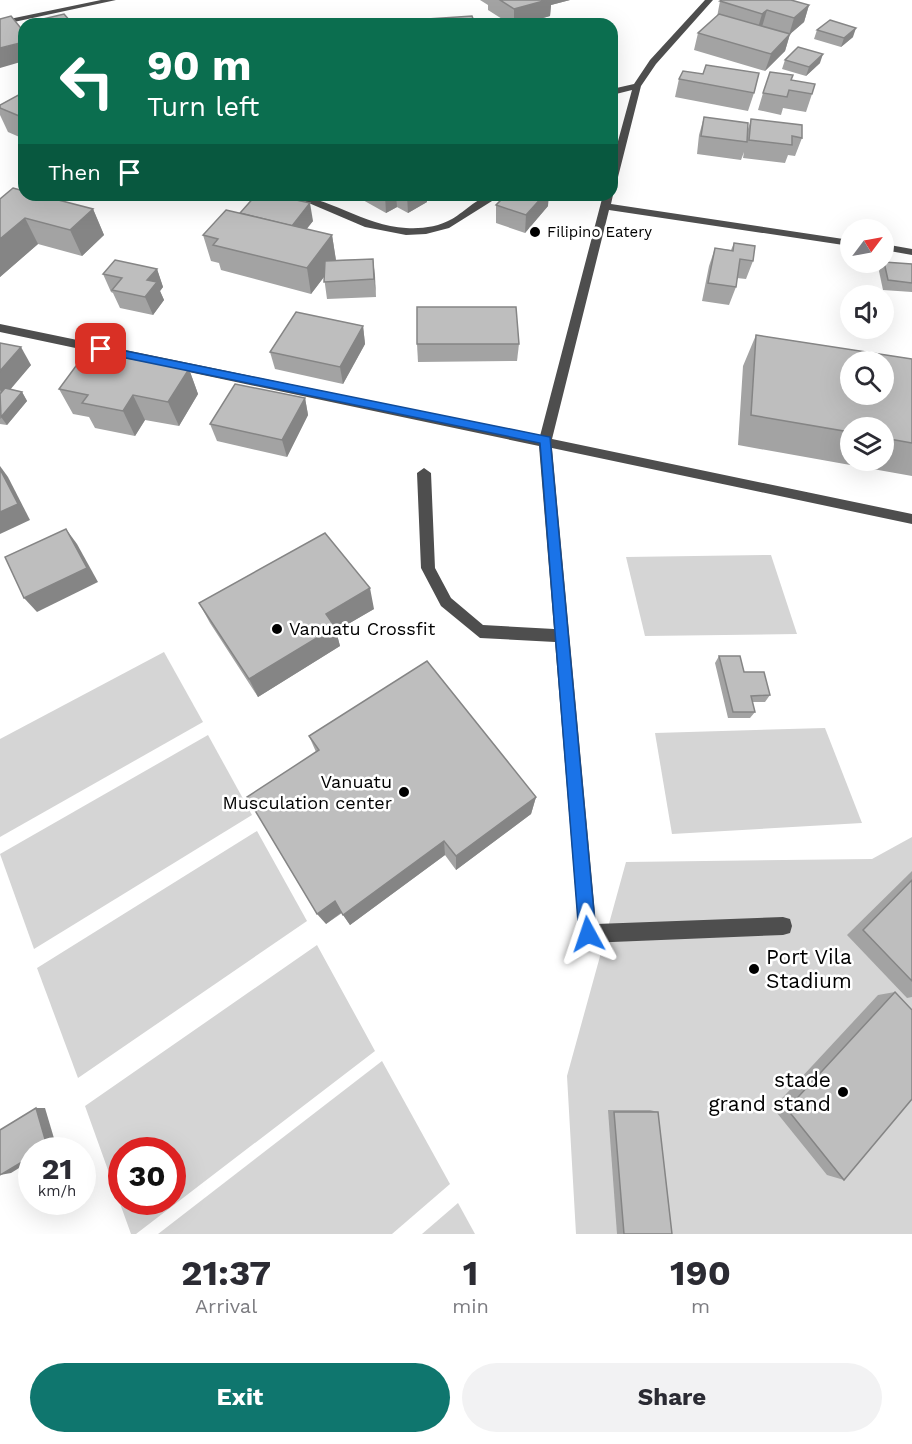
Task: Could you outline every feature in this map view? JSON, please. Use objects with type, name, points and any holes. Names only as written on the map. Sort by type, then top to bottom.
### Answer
[{"type":"street","points":[[24,18],[112,0]]},
{"type":"street","points":[[618,158],[637,86],[653,62],[710,0]]},
{"type":"street","points":[[0,23],[18,19]]},
{"type":"street","points":[[618,91],[637,86]]},
{"type":"street","points":[[310,201],[387,231],[410,231],[446,226],[485,201]]},
{"type":"street","points":[[783,926],[588,934],[545,440],[607,201],[840,241]]},
{"type":"street","points":[[894,249],[912,252]]},
{"type":"street","points":[[0,328],[545,440],[912,519]]},
{"type":"street","points":[[424,474],[428,568],[446,602],[480,631],[561,636]]},
{"type":"shaded area","points":[[771,555],[797,634],[645,636],[626,557]]},
{"type":"shaded area","points":[[164,652],[203,722],[0,837],[0,739]]},
{"type":"shaded area","points":[[825,728],[862,823],[672,834],[655,733]]},
{"type":"shaded area","points":[[208,735],[252,815],[34,949],[0,854]]},
{"type":"shaded area","points":[[257,831],[307,921],[78,1078],[37,968]]},
{"type":"shaded area","name":"Port Vila Stadium","points":[[912,837],[912,1234],[576,1234],[567,1076],[626,862],[872,859]]},
{"type":"shaded area","points":[[317,945],[375,1051],[186,1196],[186,1137],[108,1137],[108,1170],[85,1106]]},
{"type":"shaded area","points":[[382,1061],[450,1184],[392,1234],[158,1234],[183,1215],[186,1215],[186,1212]]},
{"type":"shaded area","points":[[458,1203],[475,1234],[422,1234]]},
{"type":"shaded area","points":[[124,1215],[161,1215],[136,1234],[131,1234]]},
{"type":"building","points":[[500,0],[547,0],[514,9]]},
{"type":"building","points":[[791,0],[809,5],[794,18],[767,10],[762,14],[720,1]]},
{"type":"building","points":[[64,14],[68,18],[47,18]]},
{"type":"building","points":[[719,14],[790,34],[771,54],[698,33]]},
{"type":"building","points":[[11,16],[18,25],[18,44],[0,48],[0,19]]},
{"type":"building","points":[[472,16],[473,18],[443,18]]},
{"type":"building","points":[[830,20],[856,28],[844,38],[817,30]]},
{"type":"building","points":[[798,47],[823,54],[809,67],[785,60]]},
{"type":"building","points":[[706,65],[759,73],[754,93],[679,79],[683,71],[703,74]]},
{"type":"building","points":[[770,72],[793,75],[791,80],[815,84],[812,94],[789,90],[787,97],[763,93]]},
{"type":"building","points":[[18,95],[18,116],[0,108],[0,105]]},
{"type":"building","points":[[704,117],[748,123],[747,142],[701,136]]},
{"type":"building","points":[[751,119],[802,125],[802,138],[792,136],[792,145],[749,140]]},
{"type":"building","points":[[13,188],[18,189],[18,201],[62,201],[93,209],[70,230],[25,218],[0,239],[0,199]]},
{"type":"building","points":[[251,201],[310,203],[292,226],[240,213]]},
{"type":"building","points":[[500,201],[539,201],[526,215],[496,205]]},
{"type":"building","points":[[226,210],[332,235],[307,268],[213,245],[218,239],[203,235]]},
{"type":"building","points":[[734,243],[755,246],[753,261],[740,259],[736,287],[708,283],[715,248],[733,251]]},
{"type":"building","points":[[373,259],[374,279],[324,282],[325,261]]},
{"type":"building","points":[[115,260],[157,269],[147,280],[157,282],[145,297],[112,290],[122,278],[103,274]]},
{"type":"building","points":[[894,263],[912,264],[912,283],[888,280],[886,273],[894,273]]},
{"type":"building","points":[[417,307],[516,307],[519,344],[417,344]]},
{"type":"building","points":[[296,312],[363,326],[340,367],[270,352]]},
{"type":"building","points":[[756,335],[860,351],[840,351],[840,405],[894,405],[894,356],[912,359],[912,443],[894,440],[894,417],[840,417],[840,430],[751,415]]},
{"type":"building","points":[[0,343],[21,347],[0,371]]},
{"type":"building","points":[[87,351],[189,369],[168,402],[133,395],[123,411],[82,403],[88,395],[59,389]]},
{"type":"building","points":[[235,384],[305,398],[282,440],[210,424]]},
{"type":"building","points":[[5,388],[22,392],[1,417],[0,394]]},
{"type":"building","points":[[0,469],[18,504],[0,512]]},
{"type":"building","points":[[66,529],[87,568],[24,598],[5,557]]},
{"type":"building","name":"Vanuatu Crossfit","points":[[325,533],[370,588],[326,614],[335,627],[249,679],[199,603]]},
{"type":"building","points":[[719,656],[740,656],[744,672],[764,672],[770,695],[751,696],[755,712],[733,712]]},
{"type":"building","name":"Vanuatu Musculation center","points":[[427,661],[536,797],[456,856],[444,841],[343,915],[335,901],[317,914],[247,797],[319,750],[309,736]]},
{"type":"building","points":[[912,880],[912,981],[863,930]]},
{"type":"building","name":"stade grand stand","points":[[895,992],[912,1010],[912,1099],[844,1180],[787,1109]]},
{"type":"building","points":[[36,1108],[44,1137],[18,1137],[18,1164],[0,1175],[0,1130]]},
{"type":"building","points":[[614,1112],[658,1112],[672,1234],[624,1234]]},
{"type":"place","name":"Filipino Eatery","points":[[535,232]]},
{"type":"place","name":"Vanuatu Crossfit","points":[[277,629]]},
{"type":"place","name":"Vanuatu Musculation center","points":[[404,792]]},
{"type":"place","name":"Port Vila Stadium","points":[[754,969]]},
{"type":"place","name":"stade grand stand","points":[[843,1092]]},
{"type":"route","points":[[101,349],[545,440],[588,934]]}]
